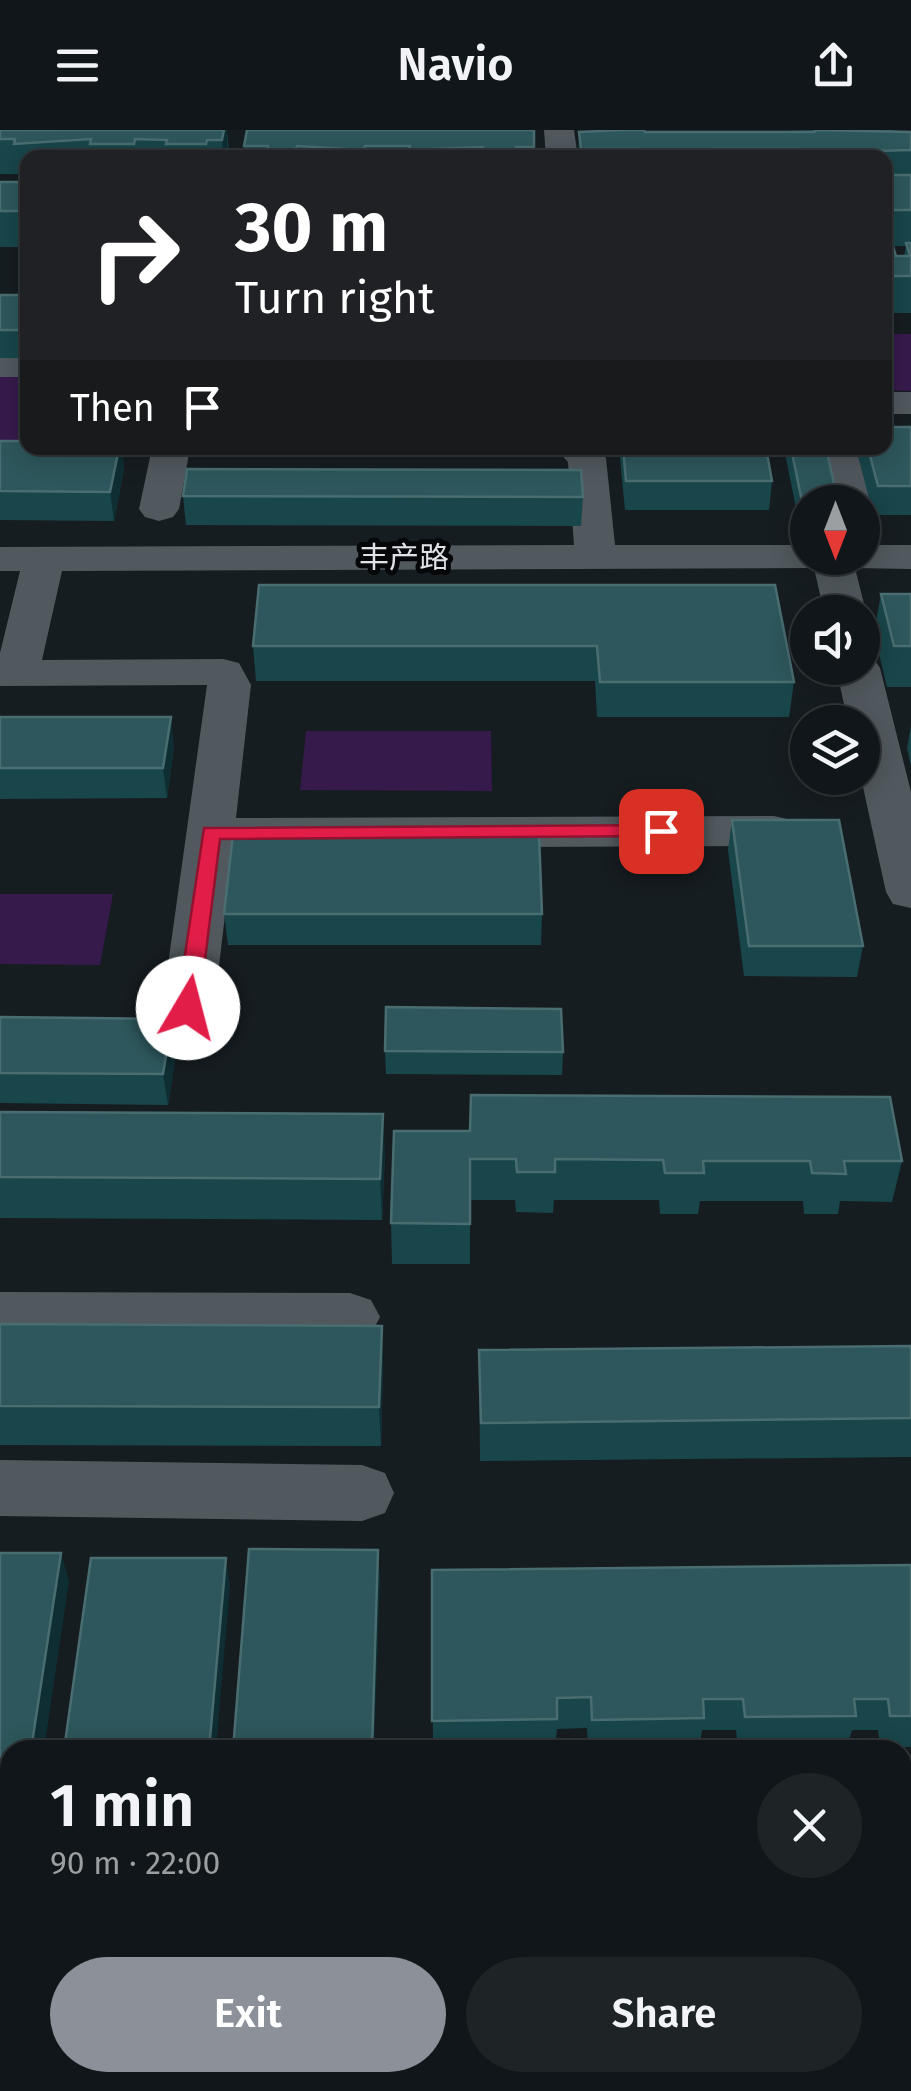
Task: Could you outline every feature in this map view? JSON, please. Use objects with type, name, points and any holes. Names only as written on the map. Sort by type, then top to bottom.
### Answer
[{"type":"street","points":[[160,509],[170,455]]},
{"type":"street","points":[[583,455],[587,458],[596,558]]},
{"type":"street","points":[[839,455],[847,485]]},
{"type":"street","points":[[880,556],[911,557]]},
{"type":"street","name":"丰产路","points":[[0,560],[790,557]]},
{"type":"street","points":[[44,559],[9,672],[227,675],[230,685],[188,1008]]},
{"type":"street","points":[[862,685],[911,892]]},
{"type":"street","points":[[211,833],[774,831]]},
{"type":"street","points":[[0,1316],[350,1317]]},
{"type":"street","points":[[0,1488],[362,1492]]},
{"type":"shaded area","points":[[892,334],[911,334],[911,391],[892,390]]},
{"type":"shaded area","points":[[0,372],[20,373],[20,455],[124,455],[120,457],[0,459]]},
{"type":"shaded area","points":[[306,731],[491,731],[492,791],[300,790]]},
{"type":"shaded area","points":[[0,894],[113,894],[100,965],[0,964]]},
{"type":"building","points":[[0,130],[224,130],[222,140],[207,140],[206,144],[135,139],[134,144],[90,144],[91,139],[14,144],[15,139],[0,139]]},
{"type":"building","points":[[247,130],[534,130],[534,147],[516,150],[297,146],[296,150],[268,150],[268,146],[244,146]]},
{"type":"building","points":[[579,132],[911,132],[911,150],[581,149]]},
{"type":"building","points":[[892,175],[911,175],[911,210],[892,210]]},
{"type":"building","points":[[0,182],[20,182],[20,211],[0,211]]},
{"type":"building","points":[[892,243],[896,256],[910,256],[906,243],[911,243],[911,276],[892,276]]},
{"type":"building","points":[[0,295],[20,295],[20,330],[0,330]]},
{"type":"building","points":[[892,427],[911,427],[911,486],[878,485],[870,455],[892,455]]},
{"type":"building","points":[[0,441],[20,441],[20,455],[118,455],[110,492],[0,491]]},
{"type":"building","points":[[624,455],[767,455],[772,481],[626,481]]},
{"type":"building","points":[[792,455],[828,455],[834,485],[799,485]]},
{"type":"building","points":[[187,469],[581,470],[583,497],[183,496]]},
{"type":"building","points":[[259,585],[775,585],[790,662],[790,682],[600,682],[597,646],[253,646]]},
{"type":"building","points":[[881,594],[911,594],[911,646],[894,646]]},
{"type":"building","points":[[0,717],[171,717],[163,768],[0,768]]},
{"type":"building","points":[[732,820],[839,820],[863,946],[749,946]]},
{"type":"building","points":[[233,834],[539,834],[542,914],[224,914]]},
{"type":"building","points":[[386,1007],[561,1009],[563,1052],[385,1051]]},
{"type":"building","points":[[0,1017],[172,1019],[163,1074],[0,1073]]},
{"type":"building","points":[[471,1095],[890,1097],[902,1161],[844,1161],[846,1174],[812,1173],[810,1161],[703,1161],[704,1173],[665,1173],[663,1160],[555,1159],[555,1172],[517,1172],[516,1159],[470,1159],[470,1224],[391,1223],[394,1131],[470,1131]]},
{"type":"building","points":[[0,1112],[383,1114],[380,1179],[0,1177]]},
{"type":"building","points":[[0,1324],[382,1326],[379,1407],[0,1406]]},
{"type":"building","points":[[911,1346],[911,1418],[481,1423],[479,1350]]},
{"type":"building","points":[[249,1549],[378,1550],[372,1740],[234,1740]]},
{"type":"building","points":[[0,1553],[61,1553],[33,1740],[0,1740]]},
{"type":"building","points":[[91,1558],[226,1558],[210,1740],[65,1740]]},
{"type":"building","points":[[911,1565],[911,1716],[890,1716],[888,1699],[854,1699],[856,1716],[745,1717],[743,1699],[703,1699],[704,1718],[592,1720],[591,1697],[557,1698],[557,1719],[432,1721],[432,1570]]},
{"type":"route","points":[[188,1008],[211,833],[661,831]]}]
